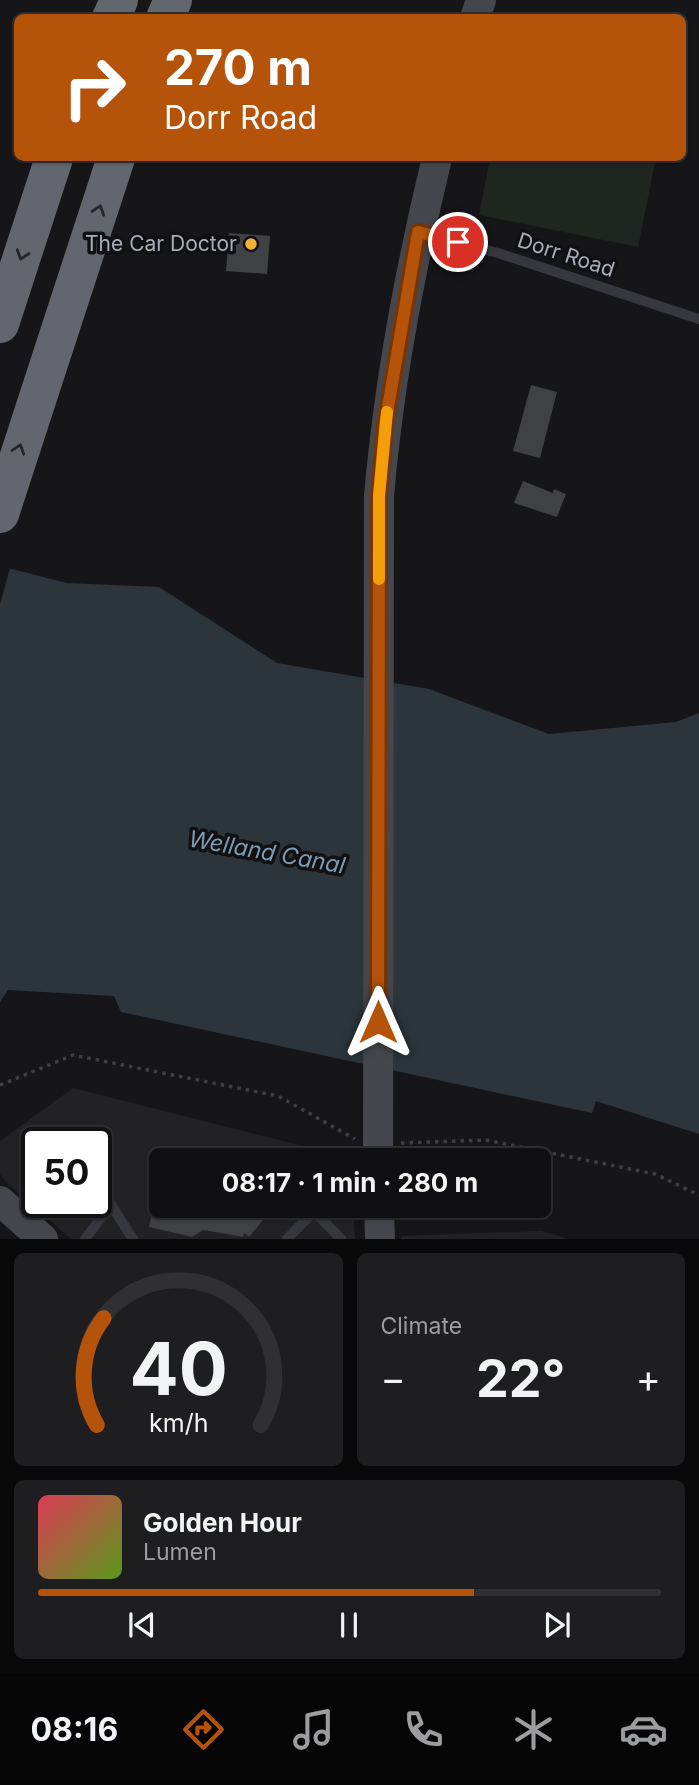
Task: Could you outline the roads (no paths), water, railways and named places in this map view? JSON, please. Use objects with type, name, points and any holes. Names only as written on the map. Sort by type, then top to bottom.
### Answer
[{"type":"highway","points":[[0,324],[53,161]]},
{"type":"highway","points":[[0,514],[115,161]]},
{"type":"main road","points":[[381,1147],[379,496],[387,413],[418,232],[436,161]]},
{"type":"main road","points":[[0,1201],[43,1239]]},
{"type":"main road","points":[[379,1218],[380,1239]]},
{"type":"lane","name":"Dorr Road","points":[[418,232],[498,253],[699,319]]},
{"type":"lane","points":[[85,1239],[111,1205],[133,1239]]},
{"type":"lane","points":[[287,1239],[303,1218]]},
{"type":"lane","points":[[321,1218],[341,1239]]},
{"type":"water","name":"Welland Canal","points":[[0,566],[67,583],[159,587],[277,663],[429,689],[549,734],[676,722],[699,713],[699,1134],[596,1101],[592,1113],[121,1012],[114,996],[8,990],[0,1002]]},
{"type":"place","name":"The Car Doctor","points":[[251,244]]}]
